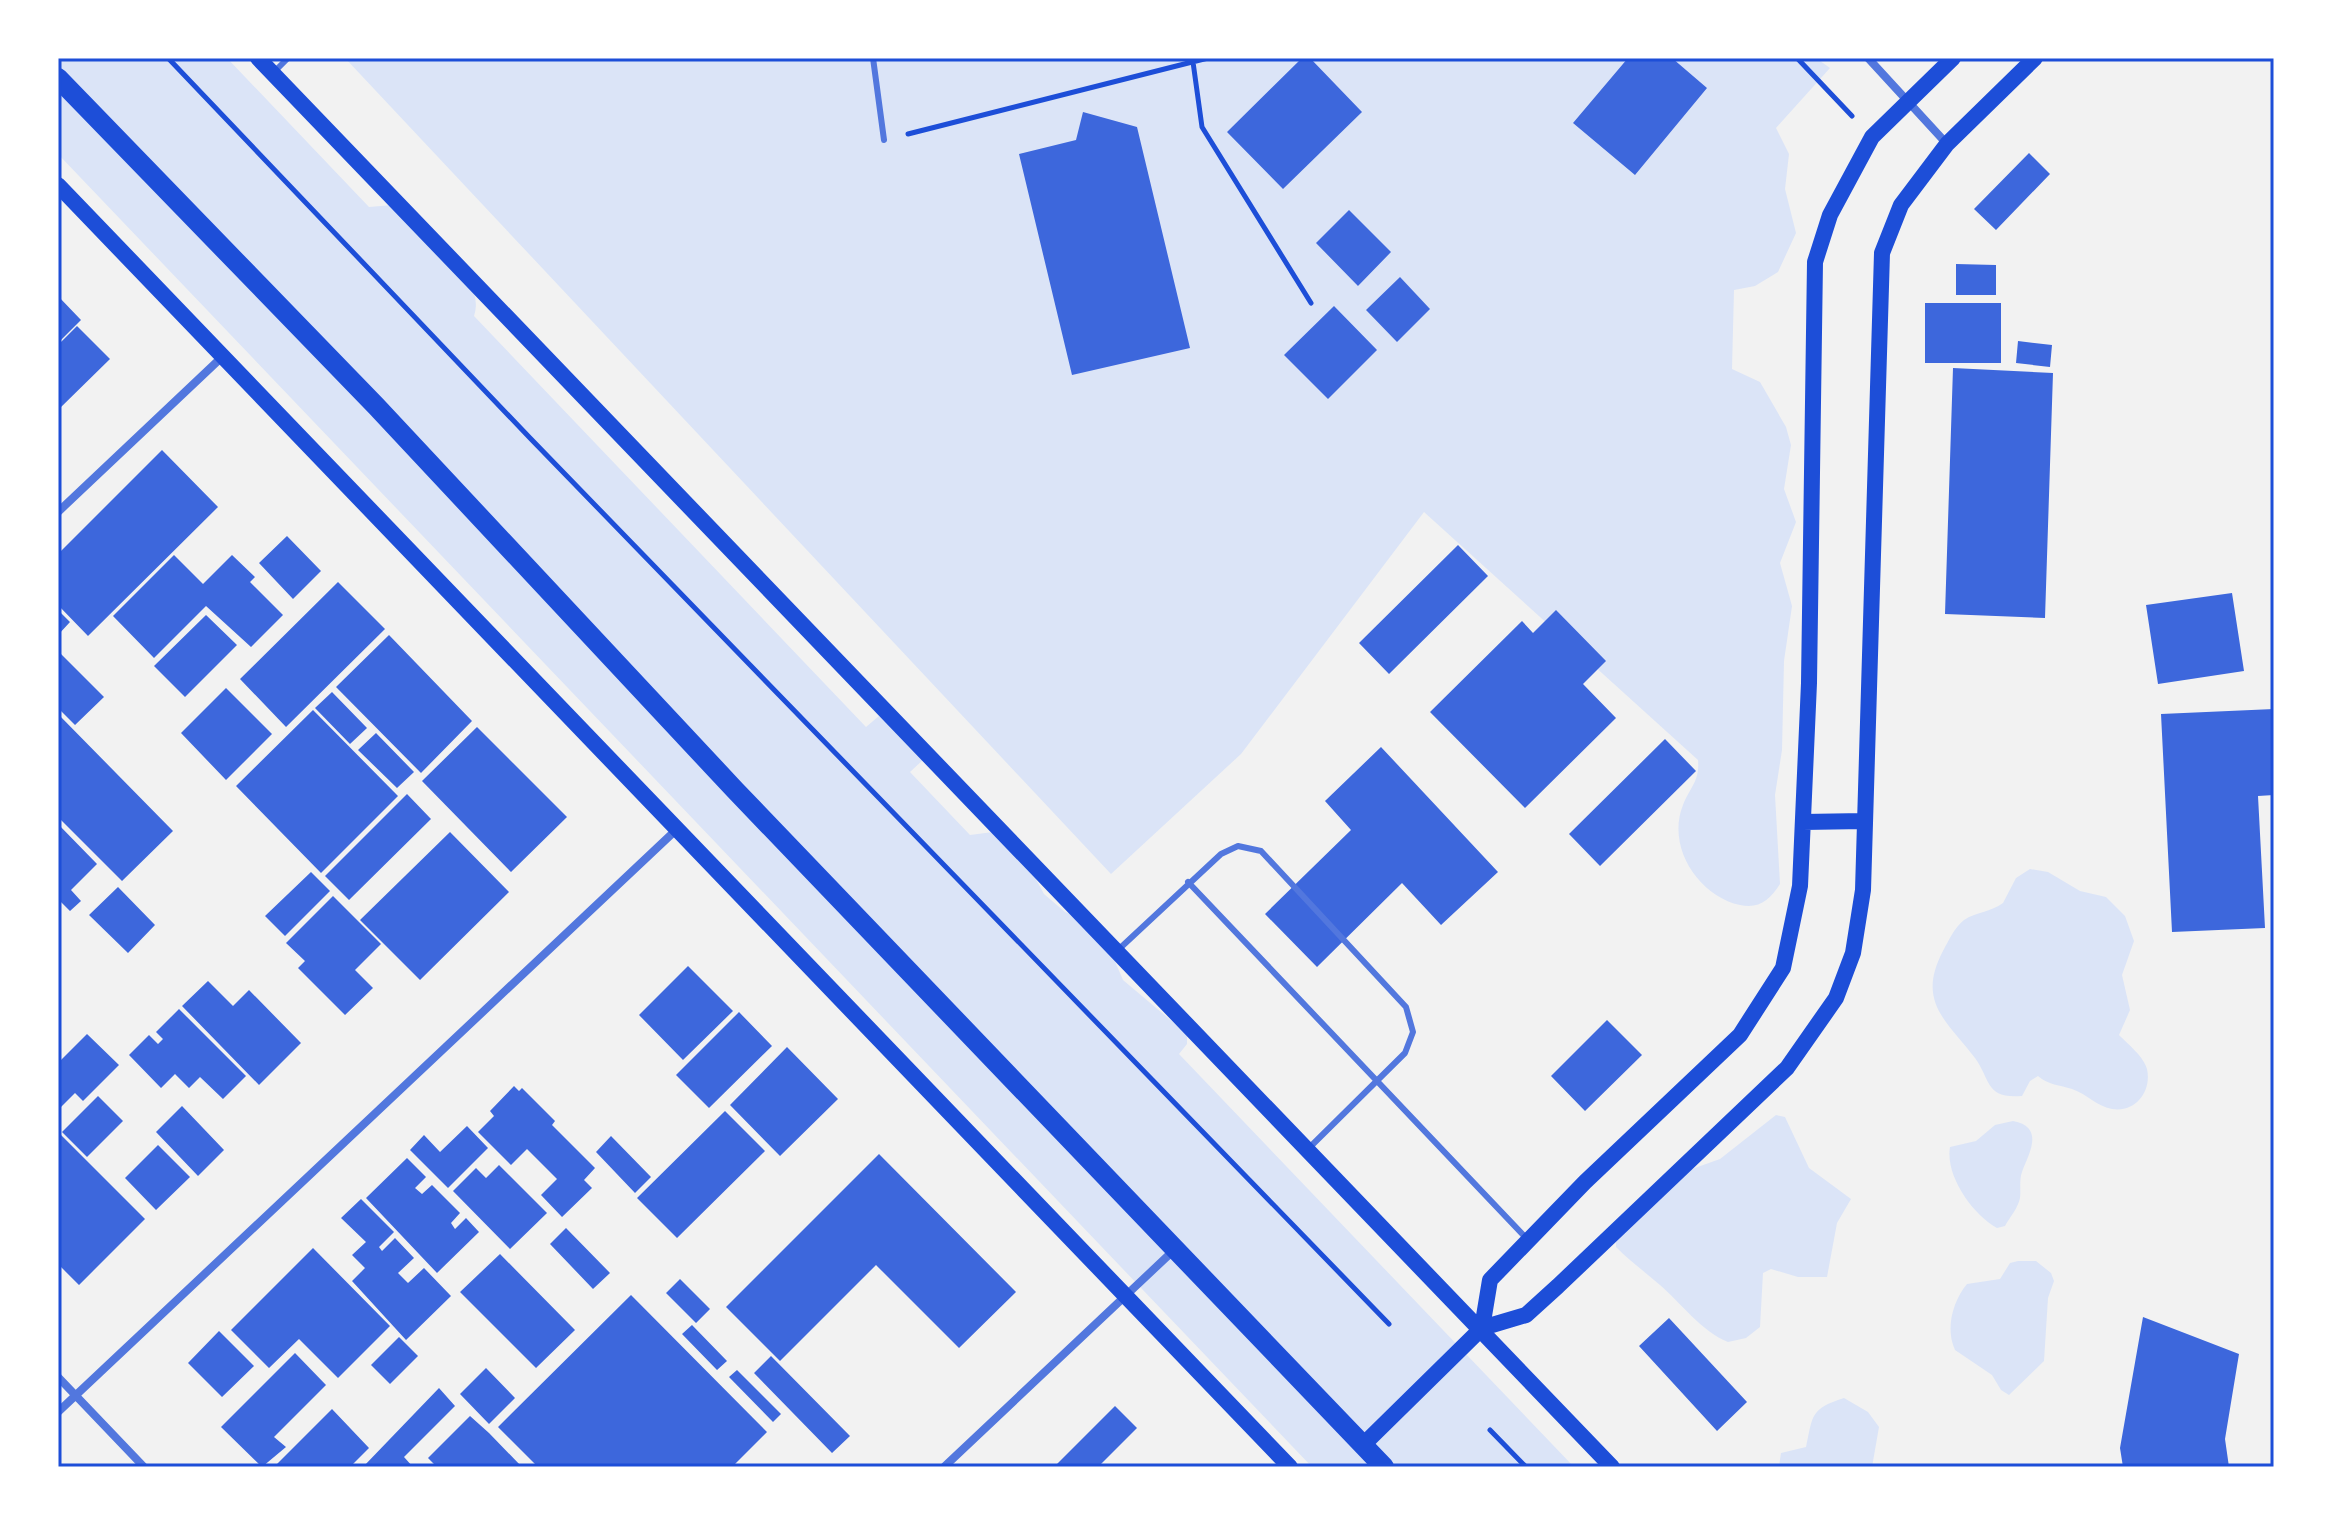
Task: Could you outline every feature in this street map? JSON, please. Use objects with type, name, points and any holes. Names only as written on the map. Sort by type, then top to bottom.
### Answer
[{"type":"main road","points":[[258,58],[1482,1328],[1612,1467]]},
{"type":"main road","points":[[1482,1328],[1490,1280],[1527,1239],[1740,1035],[1783,968],[1800,886],[1803,822],[1809,683],[1815,262],[1830,215],[1872,137],[1953,58]]},
{"type":"main road","points":[[1363,1445],[1482,1328],[1526,1315],[1787,1068],[1836,998],[1853,953],[1863,890],[1882,253],[1901,205],[1947,144],[2035,58]]},
{"type":"main road","points":[[58,78],[376,406],[735,790],[1384,1467]]},
{"type":"main road","points":[[58,185],[1290,1467]]},
{"type":"main road","points":[[1803,822],[1864,821]]},
{"type":"street","points":[[1868,58],[1947,144]]},
{"type":"street","points":[[58,512],[222,357]]},
{"type":"street","points":[[58,1412],[676,830]]},
{"type":"street","points":[[944,1467],[1175,1249]]},
{"type":"street","points":[[58,1377],[144,1467]]},
{"type":"lane","points":[[273,73],[288,58]]},
{"type":"lane","points":[[873,58],[884,140]]},
{"type":"lane","points":[[1117,951],[1188,882],[1221,854],[1238,846],[1261,851],[1295,885],[1406,1007],[1413,1032],[1405,1053],[1308,1149]]},
{"type":"lane","points":[[1188,882],[1527,1239]]},
{"type":"path","points":[[168,58],[519,427],[1389,1324]]},
{"type":"path","points":[[884,140],[1208,58]]},
{"type":"path","points":[[1797,58],[1872,137]]},
{"type":"path","points":[[1193,62],[1202,127],[1311,303]]},
{"type":"path","points":[[1490,1430],[1526,1467]]},
{"type":"shaded area","points":[[58,58],[227,58],[369,207],[393,205],[434,239],[462,269],[471,285],[476,300],[474,316],[866,727],[879,716],[925,758],[910,772],[970,835],[993,832],[1026,861],[1044,894],[1065,912],[1091,922],[1104,936],[1123,980],[1187,1034],[1187,1044],[1179,1054],[1574,1467],[1312,1467],[58,154]]},
{"type":"shaded area","points":[[345,58],[1816,58],[1830,68],[1776,128],[1789,154],[1785,189],[1796,233],[1778,272],[1755,286],[1734,290],[1732,369],[1760,382],[1786,427],[1791,445],[1784,489],[1796,522],[1780,563],[1792,606],[1784,661],[1782,750],[1775,795],[1780,884],[1763,902],[1747,906],[1725,900],[1699,880],[1683,853],[1679,837],[1679,821],[1696,779],[1698,760],[1424,512],[1241,754],[1111,874]]},
{"type":"shaded area","points":[[2030,869],[2048,872],[2080,891],[2106,897],[2125,916],[2134,941],[2122,975],[2130,1010],[2119,1035],[2143,1060],[2148,1077],[2144,1093],[2128,1108],[2106,1107],[2077,1091],[2038,1076],[2030,1081],[2022,1096],[1995,1091],[1975,1058],[1938,1010],[1934,998],[1935,969],[1955,930],[1969,917],[2003,903],[2016,878]]},
{"type":"shaded area","points":[[1776,1115],[1785,1117],[1809,1168],[1851,1199],[1837,1223],[1827,1277],[1798,1277],[1771,1269],[1763,1273],[1760,1327],[1746,1338],[1728,1342],[1700,1324],[1621,1252],[1616,1247],[1616,1239],[1678,1174],[1720,1159]]},
{"type":"shaded area","points":[[2013,1121],[2029,1129],[2032,1142],[2021,1175],[2018,1205],[2005,1226],[1997,1228],[1970,1204],[1956,1182],[1950,1147],[1976,1141],[1995,1125]]},
{"type":"shaded area","points":[[2036,1261],[2051,1273],[2054,1281],[2048,1298],[2044,1361],[2009,1395],[2001,1390],[1992,1375],[1955,1350],[1951,1324],[1954,1307],[1967,1284],[2000,1279],[2010,1263]]},
{"type":"shaded area","points":[[1844,1398],[1868,1412],[1879,1427],[1872,1467],[1779,1467],[1781,1453],[1806,1447],[1812,1420],[1819,1410]]},
{"type":"building","points":[[1302,58],[1310,58],[1362,112],[1283,189],[1227,132]]},
{"type":"building","points":[[1628,58],[1672,58],[1707,88],[1635,175],[1573,123]]},
{"type":"building","points":[[1083,112],[1137,127],[1190,348],[1072,375],[1019,154],[1076,140]]},
{"type":"building","points":[[2029,153],[2050,174],[1996,230],[1974,209]]},
{"type":"building","points":[[1349,210],[1391,252],[1358,286],[1316,243]]},
{"type":"building","points":[[1956,264],[1996,265],[1996,295],[1956,295]]},
{"type":"building","points":[[1400,277],[1430,309],[1397,342],[1366,310]]},
{"type":"building","points":[[58,296],[81,320],[58,343]]},
{"type":"building","points":[[1925,303],[2001,303],[2001,363],[1925,363]]},
{"type":"building","points":[[1334,306],[1377,350],[1328,399],[1284,355]]},
{"type":"building","points":[[77,326],[110,359],[58,410],[58,345]]},
{"type":"building","points":[[2018,341],[2052,345],[2050,367],[2016,363]]},
{"type":"building","points":[[1953,368],[2053,373],[2045,618],[1945,614]]},
{"type":"building","points":[[162,450],[218,507],[88,636],[58,605],[58,554]]},
{"type":"building","points":[[287,536],[321,571],[293,599],[259,563]]},
{"type":"building","points":[[1458,545],[1488,576],[1389,674],[1359,643]]},
{"type":"building","points":[[174,555],[203,584],[232,555],[255,577],[250,582],[283,615],[251,647],[206,606],[154,658],[113,616]]},
{"type":"building","points":[[338,582],[385,629],[286,727],[240,679]]},
{"type":"building","points":[[2232,593],[2244,671],[2158,684],[2146,605]]},
{"type":"building","points":[[58,610],[70,622],[58,635]]},
{"type":"building","points":[[1556,610],[1606,661],[1583,684],[1616,718],[1525,808],[1430,712],[1522,621],[1533,633]]},
{"type":"building","points":[[206,615],[237,645],[185,697],[154,666]]},
{"type":"building","points":[[389,635],[472,721],[421,773],[336,687]]},
{"type":"building","points":[[58,651],[104,697],[75,725],[58,708]]},
{"type":"building","points":[[226,688],[272,734],[226,780],[181,733]]},
{"type":"building","points":[[332,692],[367,728],[350,744],[315,708]]},
{"type":"building","points":[[2274,709],[2274,795],[2258,796],[2265,928],[2172,932],[2161,714]]},
{"type":"building","points":[[313,710],[398,796],[321,873],[236,786]]},
{"type":"building","points":[[58,714],[173,831],[122,881],[58,817]]},
{"type":"building","points":[[477,727],[567,817],[511,872],[422,781]]},
{"type":"building","points":[[376,733],[414,772],[397,788],[358,750]]},
{"type":"building","points":[[1665,739],[1696,771],[1600,866],[1569,834]]},
{"type":"building","points":[[1381,747],[1498,872],[1441,925],[1402,883],[1317,967],[1265,914],[1351,830],[1325,801]]},
{"type":"building","points":[[407,794],[431,819],[349,900],[325,876]]},
{"type":"building","points":[[58,824],[97,864],[71,890],[81,901],[70,911],[58,899]]},
{"type":"building","points":[[450,832],[509,892],[420,980],[360,920]]},
{"type":"building","points":[[311,872],[330,891],[285,936],[265,916]]},
{"type":"building","points":[[118,887],[155,925],[128,953],[89,915]]},
{"type":"building","points":[[333,896],[381,944],[355,970],[373,988],[345,1015],[298,968],[305,961],[286,943]]},
{"type":"building","points":[[688,966],[733,1011],[683,1060],[639,1015]]},
{"type":"building","points":[[208,981],[233,1006],[249,990],[301,1043],[259,1085],[182,1006]]},
{"type":"building","points":[[179,1009],[246,1076],[223,1099],[200,1077],[189,1088],[175,1074],[161,1088],[129,1055],[149,1035],[158,1044],[163,1039],[156,1032]]},
{"type":"building","points":[[739,1012],[772,1046],[709,1108],[676,1075]]},
{"type":"building","points":[[1607,1020],[1642,1055],[1585,1111],[1551,1076]]},
{"type":"building","points":[[87,1034],[119,1065],[83,1101],[75,1093],[58,1110],[58,1063]]},
{"type":"building","points":[[787,1047],[838,1099],[780,1156],[730,1105]]},
{"type":"building","points":[[514,1086],[519,1091],[522,1088],[555,1121],[552,1125],[595,1168],[584,1180],[592,1188],[562,1217],[541,1195],[557,1179],[527,1149],[511,1165],[478,1132],[494,1116],[490,1111]]},
{"type":"building","points":[[98,1096],[123,1121],[87,1157],[62,1132]]},
{"type":"building","points":[[182,1106],[224,1150],[198,1176],[156,1132]]},
{"type":"building","points":[[725,1111],[765,1151],[677,1238],[637,1198]]},
{"type":"building","points":[[467,1126],[488,1148],[448,1188],[410,1150],[424,1135],[440,1152]]},
{"type":"building","points":[[58,1132],[145,1219],[79,1285],[58,1264]]},
{"type":"building","points":[[611,1136],[651,1177],[635,1193],[596,1152]]},
{"type":"building","points":[[158,1145],[190,1177],[156,1210],[125,1178]]},
{"type":"building","points":[[879,1154],[1016,1292],[959,1348],[876,1265],[780,1361],[726,1307]]},
{"type":"building","points":[[407,1158],[426,1177],[415,1188],[422,1194],[432,1185],[460,1213],[451,1223],[455,1229],[466,1218],[479,1232],[437,1273],[366,1198]]},
{"type":"building","points":[[499,1165],[547,1213],[510,1249],[453,1191],[476,1168],[486,1178]]},
{"type":"building","points":[[361,1199],[394,1232],[379,1247],[382,1251],[395,1238],[414,1258],[398,1273],[408,1283],[424,1268],[451,1296],[406,1340],[352,1281],[365,1268],[352,1255],[366,1242],[341,1218]]},
{"type":"building","points":[[566,1228],[610,1273],[593,1289],[550,1244]]},
{"type":"building","points":[[313,1248],[390,1326],[338,1378],[299,1339],[269,1368],[231,1330]]},
{"type":"building","points":[[500,1254],[575,1330],[536,1368],[460,1292]]},
{"type":"building","points":[[680,1279],[710,1309],[696,1323],[666,1293]]},
{"type":"building","points":[[631,1295],[767,1432],[732,1467],[538,1467],[498,1427]]},
{"type":"building","points":[[2143,1317],[2239,1354],[2225,1439],[2229,1467],[2123,1467],[2120,1448]]},
{"type":"building","points":[[1669,1318],[1747,1402],[1717,1431],[1639,1346]]},
{"type":"building","points":[[692,1325],[727,1361],[717,1370],[682,1334]]},
{"type":"building","points":[[219,1331],[254,1366],[222,1397],[188,1363]]},
{"type":"building","points":[[399,1337],[418,1356],[390,1384],[371,1365]]},
{"type":"building","points":[[295,1353],[326,1385],[274,1437],[286,1447],[262,1467],[221,1427]]},
{"type":"building","points":[[771,1356],[850,1436],[832,1453],[754,1373]]},
{"type":"building","points":[[486,1368],[515,1398],[489,1424],[460,1394]]},
{"type":"building","points":[[737,1370],[781,1414],[773,1422],[729,1377]]},
{"type":"building","points":[[439,1388],[455,1406],[404,1457],[413,1467],[363,1467]]},
{"type":"building","points":[[1115,1406],[1137,1428],[1098,1467],[1054,1467]]},
{"type":"building","points":[[332,1409],[369,1448],[350,1467],[274,1467]]},
{"type":"building","points":[[470,1416],[522,1467],[437,1467],[428,1458]]}]
